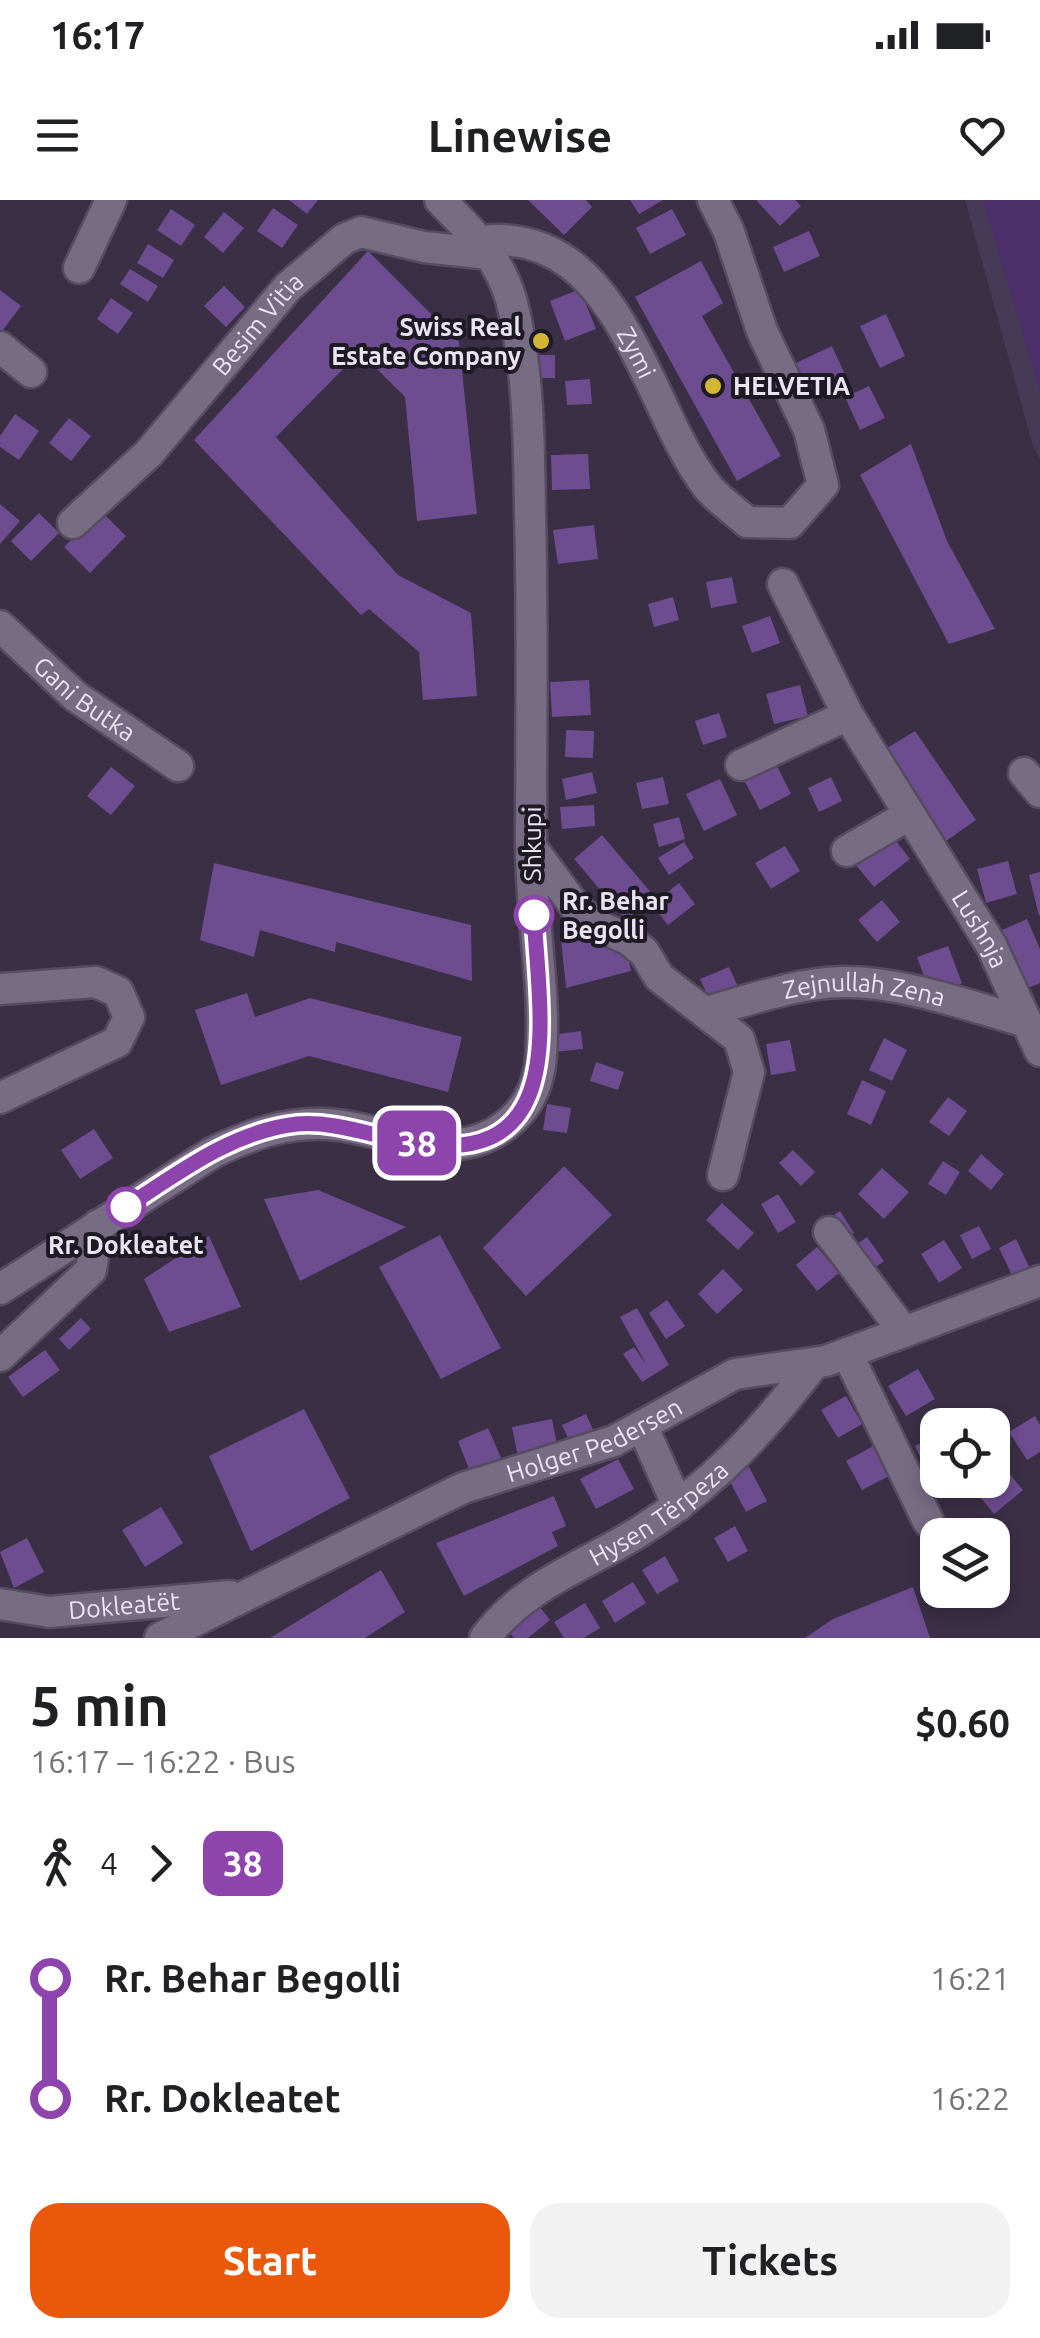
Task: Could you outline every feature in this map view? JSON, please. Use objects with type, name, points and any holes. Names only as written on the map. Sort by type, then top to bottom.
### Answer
[{"type":"street","points":[[80,268],[111,200]]},
{"type":"street","name":"Shkupi","points":[[0,1289],[212,1153],[276,1128],[331,1124],[440,1145],[468,1143],[512,1120],[527,1104],[540,1058],[531,847],[534,652],[529,464],[515,315],[503,276],[486,248],[440,200]]},
{"type":"street","name":"Zymi","points":[[486,248],[505,239],[578,268],[627,332],[707,486],[747,522],[790,523],[823,485],[810,430],[762,332],[729,232],[713,200]]},
{"type":"street","name":"Besim Vitia","points":[[74,523],[149,453],[288,287],[344,239],[361,232],[424,247],[486,248]]},
{"type":"street","points":[[0,347],[32,372]]},
{"type":"street","name":"Lushnja","points":[[783,584],[848,715],[991,945],[1040,1051]]},
{"type":"street","name":"Gani Butka","points":[[0,626],[75,696],[178,766]]},
{"type":"street","points":[[741,765],[848,715]]},
{"type":"street","points":[[847,851],[910,814]]},
{"type":"street","points":[[531,847],[576,909],[597,926],[630,940],[659,977],[739,1039],[750,1072],[723,1175]]},
{"type":"street","points":[[0,989],[96,982],[118,992],[130,1018],[117,1042],[0,1098]]},
{"type":"street","name":"Zejnullah Zena","points":[[706,1012],[806,986],[843,982],[894,987],[1023,1021]]},
{"type":"street","points":[[0,1356],[91,1270],[98,1225]]},
{"type":"street","points":[[829,1232],[904,1332]]},
{"type":"street","name":"Holger Pedersen","points":[[160,1638],[463,1488],[583,1452],[643,1428],[734,1374],[813,1365],[1040,1281]]},
{"type":"street","points":[[848,1353],[927,1518]]},
{"type":"street","name":"Hysen Tërpeza","points":[[485,1638],[517,1600],[541,1583],[603,1553],[678,1506],[748,1446],[813,1365]]},
{"type":"street","points":[[643,1428],[678,1506]]},
{"type":"street","name":"Dokleatët","points":[[0,1604],[49,1612],[250,1596]]},
{"type":"shaded area","points":[[965,200],[1040,200],[1040,459],[1033,446]]},
{"type":"shaded area","points":[[983,200],[1040,200],[1040,392]]},
{"type":"building","points":[[289,200],[318,200],[307,214]]},
{"type":"building","points":[[528,200],[586,200],[592,207],[564,235]]},
{"type":"building","points":[[630,200],[663,200],[639,214]]},
{"type":"building","points":[[756,200],[795,200],[801,206],[780,226]]},
{"type":"building","points":[[273,208],[298,225],[282,248],[257,231]]},
{"type":"building","points":[[171,209],[195,225],[181,246],[157,230]]},
{"type":"building","points":[[672,209],[686,235],[650,254],[636,228]]},
{"type":"building","points":[[224,212],[244,228],[223,253],[204,237]]},
{"type":"building","points":[[809,231],[820,256],[784,272],[773,247]]},
{"type":"building","points":[[148,244],[174,260],[163,278],[137,263]]},
{"type":"building","points":[[368,251],[459,342],[477,514],[417,521],[405,397],[360,352],[276,437],[398,575],[471,613],[477,696],[423,700],[419,652],[369,609],[361,615],[194,440]]},
{"type":"building","name":"HELVETIA","points":[[701,261],[723,303],[702,316],[781,456],[737,481],[635,297]]},
{"type":"building","points":[[130,269],[158,286],[148,302],[120,284]]},
{"type":"building","points":[[224,286],[245,307],[226,327],[204,306]]},
{"type":"building","points":[[580,289],[596,329],[565,341],[550,301]]},
{"type":"building","points":[[0,290],[21,306],[0,334]]},
{"type":"building","points":[[111,298],[133,313],[118,334],[97,319]]},
{"type":"building","points":[[886,314],[905,356],[880,368],[860,326]]},
{"type":"building","points":[[832,346],[848,381],[812,397],[796,363]]},
{"type":"building","points":[[529,355],[555,355],[555,378],[530,378]]},
{"type":"building","points":[[590,379],[592,404],[567,405],[565,381]]},
{"type":"building","points":[[869,386],[885,418],[860,430],[845,397]]},
{"type":"building","points":[[15,414],[39,431],[19,460],[0,447],[0,436]]},
{"type":"building","points":[[69,418],[91,436],[71,461],[49,443]]},
{"type":"building","points":[[911,444],[947,541],[995,629],[949,644],[860,475]]},
{"type":"building","points":[[588,454],[590,489],[552,490],[551,455]]},
{"type":"building","points":[[0,504],[20,521],[0,544]]},
{"type":"building","points":[[101,511],[126,536],[90,573],[64,547]]},
{"type":"building","points":[[39,513],[59,533],[31,561],[11,541]]},
{"type":"building","points":[[594,525],[598,559],[558,564],[553,530]]},
{"type":"building","points":[[732,577],[737,603],[711,608],[706,582]]},
{"type":"building","points":[[673,597],[679,620],[654,627],[648,604]]},
{"type":"building","points":[[770,616],[780,643],[752,653],[742,626]]},
{"type":"building","points":[[589,680],[591,715],[552,717],[550,682]]},
{"type":"building","points":[[800,685],[808,716],[774,724],[766,694]]},
{"type":"building","points":[[719,713],[727,737],[703,745],[695,721]]},
{"type":"building","points":[[566,730],[594,731],[593,758],[565,757]]},
{"type":"building","points":[[915,731],[976,820],[939,846],[879,753]]},
{"type":"building","points":[[776,764],[791,794],[760,810],[744,780]]},
{"type":"building","points":[[111,767],[135,786],[111,815],[87,796]]},
{"type":"building","points":[[592,772],[597,793],[566,800],[562,779]]},
{"type":"building","points":[[663,777],[669,804],[642,809],[636,783]]},
{"type":"building","points":[[831,777],[842,801],[819,812],[808,788]]},
{"type":"building","points":[[720,779],[737,815],[704,831],[686,794]]},
{"type":"building","points":[[594,805],[595,826],[562,829],[560,807]]},
{"type":"building","points":[[679,817],[685,839],[659,847],[653,824]]},
{"type":"building","points":[[602,835],[654,896],[626,920],[574,859]]},
{"type":"building","points":[[892,836],[910,859],[874,887],[855,864]]},
{"type":"building","points":[[684,842],[694,858],[669,875],[658,858]]},
{"type":"building","points":[[785,846],[800,871],[771,889],[755,863]]},
{"type":"building","points":[[1008,861],[1017,894],[986,903],[977,869]]},
{"type":"building","points":[[214,863],[471,925],[472,981],[336,942],[335,952],[260,930],[254,957],[200,940]]},
{"type":"building","points":[[1040,872],[1040,915],[1039,916],[1029,875]]},
{"type":"building","points":[[679,883],[695,904],[668,925],[652,905]]},
{"type":"building","points":[[882,900],[900,922],[877,942],[858,920]]},
{"type":"building","points":[[1027,919],[1040,949],[1040,983],[1018,992],[993,934]]},
{"type":"building","points":[[577,928],[626,946],[631,971],[566,988],[560,930]]},
{"type":"building","points":[[948,946],[962,983],[931,995],[917,957]]},
{"type":"building","points":[[729,967],[740,991],[711,1003],[700,979]]},
{"type":"building","points":[[247,993],[255,1017],[310,998],[462,1037],[448,1092],[309,1056],[221,1085],[195,1010]]},
{"type":"building","points":[[581,1031],[583,1049],[554,1052],[552,1035]]},
{"type":"building","points":[[884,1038],[907,1050],[892,1081],[869,1070]]},
{"type":"building","points":[[790,1040],[796,1071],[771,1075],[766,1044]]},
{"type":"building","points":[[596,1062],[624,1072],[618,1090],[590,1081]]},
{"type":"building","points":[[862,1080],[886,1091],[871,1125],[847,1114]]},
{"type":"building","points":[[948,1097],[967,1111],[949,1136],[929,1122]]},
{"type":"building","points":[[547,1104],[571,1108],[567,1133],[543,1130]]},
{"type":"building","points":[[94,1129],[113,1158],[80,1179],[61,1150]]},
{"type":"building","points":[[793,1150],[815,1172],[801,1186],[779,1163]]},
{"type":"building","points":[[981,1154],[1004,1174],[991,1190],[968,1171]]},
{"type":"building","points":[[943,1161],[960,1172],[946,1195],[928,1184]]},
{"type":"building","points":[[564,1166],[612,1215],[526,1296],[483,1248]]},
{"type":"building","points":[[882,1168],[909,1192],[884,1219],[858,1194]]},
{"type":"building","points":[[318,1190],[406,1227],[300,1281],[264,1199]]},
{"type":"building","points":[[778,1194],[796,1222],[778,1233],[761,1204]]},
{"type":"building","points":[[722,1203],[754,1233],[738,1250],[706,1220]]},
{"type":"building","points":[[840,1211],[854,1233],[848,1236],[834,1215]]},
{"type":"building","points":[[979,1226],[991,1249],[972,1259],[960,1235]]},
{"type":"building","points":[[440,1235],[501,1348],[441,1379],[379,1267]]},
{"type":"building","points":[[209,1236],[241,1307],[169,1332],[144,1279]]},
{"type":"building","points":[[867,1237],[884,1261],[866,1274],[849,1250]]},
{"type":"building","points":[[1016,1239],[1031,1271],[1014,1279],[999,1248]]},
{"type":"building","points":[[944,1240],[962,1268],[939,1283],[921,1254]]},
{"type":"building","points":[[817,1247],[839,1273],[817,1291],[796,1265]]},
{"type":"building","points":[[723,1269],[743,1290],[717,1314],[698,1294]]},
{"type":"building","points":[[667,1300],[685,1326],[666,1339],[649,1313]]},
{"type":"building","points":[[637,1308],[669,1365],[642,1382],[623,1354],[634,1347],[646,1364],[620,1317]]},
{"type":"building","points":[[81,1318],[91,1329],[69,1350],[59,1339]]},
{"type":"building","points":[[45,1350],[60,1370],[23,1397],[8,1377]]},
{"type":"building","points":[[918,1369],[935,1399],[906,1416],[888,1386]]},
{"type":"building","points":[[846,1396],[862,1424],[838,1438],[821,1410]]},
{"type":"building","points":[[304,1409],[350,1498],[251,1551],[209,1456]]},
{"type":"building","points":[[586,1414],[597,1439],[573,1449],[562,1425]]},
{"type":"building","points":[[1035,1416],[1040,1425],[1040,1452],[1027,1460],[1010,1431]]},
{"type":"building","points":[[552,1419],[558,1450],[518,1457],[512,1427]]},
{"type":"building","points":[[488,1428],[502,1460],[471,1474],[458,1441]]},
{"type":"building","points":[[873,1446],[889,1476],[862,1490],[846,1461]]},
{"type":"building","points":[[618,1459],[634,1489],[596,1509],[580,1479]]},
{"type":"building","points":[[749,1467],[767,1501],[746,1512],[728,1478]]},
{"type":"building","points":[[1010,1475],[1023,1490],[994,1514],[981,1498],[1010,1498]]},
{"type":"building","points":[[554,1496],[566,1526],[552,1532],[558,1546],[464,1596],[436,1543]]},
{"type":"building","points":[[161,1507],[183,1543],[145,1567],[122,1530]]},
{"type":"building","points":[[735,1526],[748,1551],[728,1562],[714,1538]]},
{"type":"building","points":[[27,1538],[44,1572],[14,1588],[0,1552]]},
{"type":"building","points":[[665,1556],[679,1581],[657,1594],[642,1570]]},
{"type":"building","points":[[381,1570],[405,1612],[365,1638],[270,1638]]},
{"type":"building","points":[[633,1582],[646,1603],[615,1623],[602,1601]]},
{"type":"building","points":[[913,1587],[930,1638],[805,1638],[833,1619]]},
{"type":"building","points":[[535,1601],[550,1620],[528,1638],[514,1638],[504,1626]]},
{"type":"building","points":[[585,1603],[600,1628],[584,1638],[564,1638],[554,1622]]},
{"type":"bus line","name":"38","points":[[126,1207],[212,1153],[276,1128],[331,1124],[411,1143],[440,1145],[468,1143],[494,1134],[527,1104],[536,1082],[540,1031],[534,915]]},
{"type":"place","name":"Swiss Real Estate Company","points":[[541,341]]},
{"type":"place","name":"HELVETIA","points":[[713,386]]},
{"type":"place","name":"Rr. Behar Begolli","points":[[534,915]]},
{"type":"place","name":"Rr. Dokleatet","points":[[126,1207]]}]
